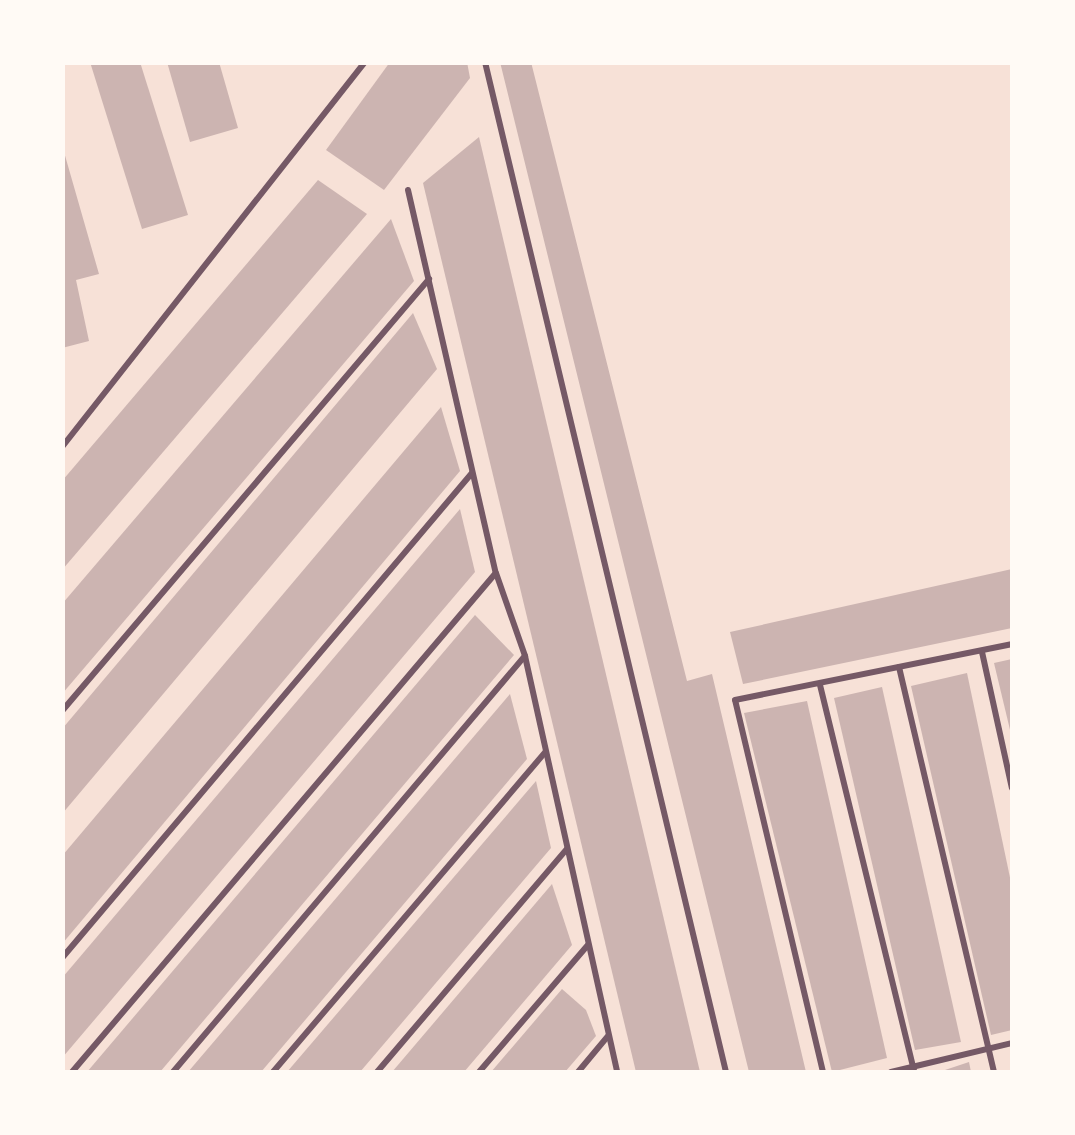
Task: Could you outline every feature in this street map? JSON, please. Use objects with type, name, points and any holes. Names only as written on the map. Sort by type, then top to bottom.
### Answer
[{"type":"lane","points":[[62,447],[365,62]]},
{"type":"lane","points":[[485,62],[726,1072]]},
{"type":"lane","points":[[408,190],[496,572],[525,656],[617,1072]]},
{"type":"lane","points":[[62,711],[430,278]]},
{"type":"lane","points":[[62,958],[473,472]]},
{"type":"lane","points":[[72,1072],[496,572]]},
{"type":"lane","points":[[822,1072],[735,700],[1012,644]]},
{"type":"lane","points":[[982,652],[1012,788]]},
{"type":"lane","points":[[173,1072],[525,656]]},
{"type":"lane","points":[[898,666],[994,1072]]},
{"type":"lane","points":[[820,684],[913,1070]]},
{"type":"lane","points":[[273,1072],[546,751]]},
{"type":"lane","points":[[377,1072],[568,848]]},
{"type":"lane","points":[[480,1072],[589,944]]},
{"type":"lane","points":[[578,1072],[609,1035]]},
{"type":"lane","points":[[891,1072],[913,1070],[1012,1043]]},
{"type":"building","points":[[90,62],[140,62],[188,215],[142,229]]},
{"type":"building","points":[[167,62],[219,62],[238,128],[190,142]]},
{"type":"building","points":[[390,62],[467,62],[470,78],[384,190],[326,150]]},
{"type":"building","points":[[500,62],[531,62],[687,681],[712,674],[806,1072],[749,1072]]},
{"type":"building","points":[[479,137],[700,1072],[636,1072],[423,183]]},
{"type":"building","points":[[62,145],[99,274],[76,280],[89,341],[62,348]]},
{"type":"building","points":[[318,180],[367,214],[62,570],[62,481]]},
{"type":"building","points":[[391,219],[414,281],[62,694],[62,604]]},
{"type":"building","points":[[413,313],[437,369],[62,814],[62,729]]},
{"type":"building","points":[[441,407],[460,471],[62,944],[62,856]]},
{"type":"building","points":[[460,509],[475,572],[62,1058],[62,978]]},
{"type":"building","points":[[1012,569],[1012,628],[743,684],[730,632]]},
{"type":"building","points":[[475,615],[514,655],[160,1072],[87,1072]]},
{"type":"building","points":[[1012,659],[1012,733],[1011,734],[994,663]]},
{"type":"building","points":[[967,673],[1012,887],[1012,1030],[991,1035],[911,686]]},
{"type":"building","points":[[882,687],[961,1042],[915,1050],[834,698]]},
{"type":"building","points":[[510,694],[527,759],[261,1072],[188,1072]]},
{"type":"building","points":[[807,701],[887,1058],[832,1072],[744,713]]},
{"type":"building","points":[[536,781],[551,848],[360,1072],[287,1072]]},
{"type":"building","points":[[552,884],[572,945],[464,1072],[392,1072]]},
{"type":"building","points":[[562,989],[586,1010],[596,1036],[565,1072],[491,1072]]},
{"type":"building","points":[[969,1062],[971,1072],[939,1072]]}]
